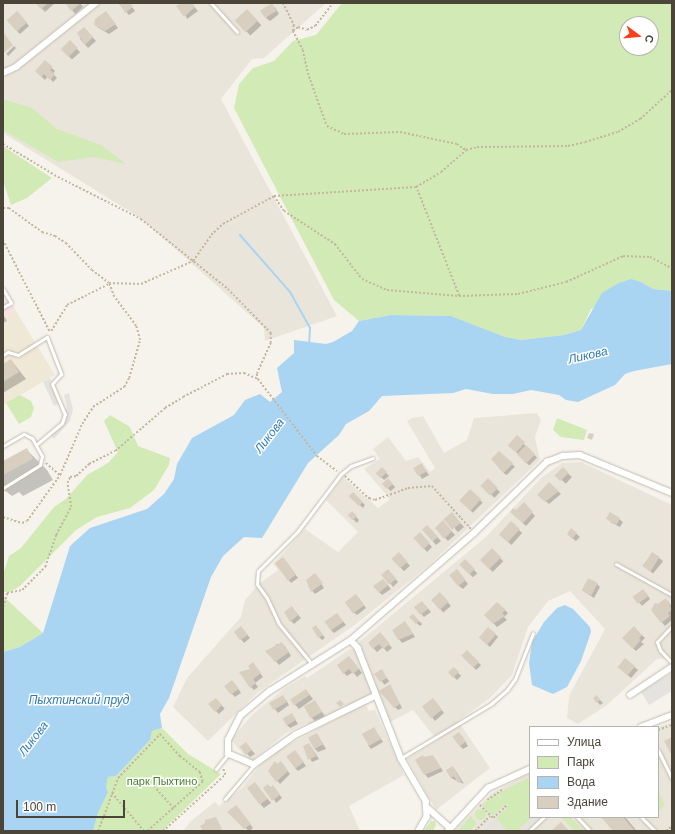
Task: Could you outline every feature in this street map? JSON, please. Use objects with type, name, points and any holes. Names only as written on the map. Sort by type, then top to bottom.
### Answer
[{"type":"street","points":[[3,73],[16,67],[96,3]]},
{"type":"street","points":[[376,696],[296,735],[254,765],[228,754],[230,734],[241,715],[270,691],[351,640],[474,533],[547,462],[573,454],[589,458],[672,493]]},
{"type":"street","points":[[351,640],[358,648],[401,758],[428,808],[449,830],[488,788],[529,769]]},
{"type":"street","points":[[630,695],[672,667]]},
{"type":"street","points":[[645,726],[672,715]]},
{"type":"street","points":[[419,831],[427,817],[428,808]]},
{"type":"lane","points":[[211,3],[237,32]]},
{"type":"lane","points":[[3,289],[11,303],[3,307]]},
{"type":"lane","points":[[3,355],[8,352],[18,355],[47,337],[61,374],[52,384],[65,414],[62,423],[36,445]]},
{"type":"lane","points":[[3,446],[24,434],[36,445],[42,458],[40,465],[3,488]]},
{"type":"lane","points":[[312,664],[279,624],[267,598],[257,584],[256,578],[262,566],[298,531],[341,474],[351,466],[373,458]]},
{"type":"lane","points":[[616,564],[672,595]]},
{"type":"lane","points":[[672,626],[657,642],[660,650],[672,663]]},
{"type":"lane","points":[[401,758],[491,704],[507,690],[515,679],[533,633]]},
{"type":"lane","points":[[659,752],[672,779]]},
{"type":"lane","points":[[216,769],[228,754]]},
{"type":"lane","points":[[225,799],[254,765]]},
{"type":"lane","points":[[529,831],[543,818]]},
{"type":"lane","points":[[578,818],[590,831]]},
{"type":"lane","points":[[643,818],[655,831]]},
{"type":"path","points":[[283,3],[294,25],[293,31],[303,50],[308,73],[327,126],[344,134],[400,132],[457,144],[466,150]]},
{"type":"path","points":[[293,31],[298,27],[307,30],[315,26],[333,3]]},
{"type":"path","points":[[47,337],[67,305],[109,283],[141,284],[193,261],[211,234],[223,224],[274,196],[416,187],[441,172],[466,150],[477,147],[568,146],[585,142],[618,132],[640,119],[672,90]]},
{"type":"path","points":[[3,144],[58,177],[141,219],[228,289],[271,333],[271,343],[257,374],[258,379],[323,463],[341,474],[369,498],[375,500],[408,488],[432,486],[474,533]]},
{"type":"path","points":[[416,187],[459,296]]},
{"type":"path","points":[[274,196],[284,210],[335,244],[362,279],[387,290],[459,296],[518,294],[566,282],[623,256],[650,257],[672,268]]},
{"type":"path","points":[[3,208],[9,208],[42,232],[55,236],[66,243],[92,270],[109,283],[114,298],[136,326],[140,340],[136,358],[124,387],[93,406],[82,424],[60,474],[27,522],[22,523],[3,517]]},
{"type":"path","points":[[3,240],[50,332]]},
{"type":"path","points":[[3,607],[6,593],[22,590],[45,567],[56,535],[71,507],[67,483],[70,477],[76,476],[89,464],[115,451],[165,408],[227,374],[244,373],[258,379]]},
{"type":"path","points":[[42,458],[60,474]]},
{"type":"path","points":[[659,730],[672,725]]},
{"type":"path","points":[[98,831],[118,778],[160,734],[203,777],[203,782],[148,831]]},
{"type":"path","points":[[163,831],[224,774],[221,763]]},
{"type":"path","points":[[154,786],[174,808]]},
{"type":"path","points":[[476,809],[507,786]]},
{"type":"path","points":[[112,793],[144,831]]},
{"type":"path","points":[[480,805],[493,818],[507,805]]},
{"type":"path","points":[[475,831],[490,816]]},
{"type":"path","points":[[666,831],[672,826]]},
{"type":"shaded area","points":[[3,3],[326,3],[264,58],[252,59],[221,99],[337,316],[265,341],[264,328],[142,219],[3,133]]},
{"type":"shaded area","points":[[3,289],[16,311],[6,317],[3,327]]},
{"type":"shaded area","points":[[16,311],[55,375],[3,405],[3,327],[6,317]]},
{"type":"shaded area","points":[[50,378],[60,403],[54,406],[43,382]]},
{"type":"shaded area","points":[[69,393],[73,409],[70,421],[54,439],[50,434],[62,423],[67,407],[64,395]]},
{"type":"shaded area","points":[[537,413],[541,420],[535,437],[540,460],[428,566],[356,624],[257,693],[208,741],[173,707],[187,678],[241,617],[245,600],[260,583],[278,570],[273,564],[305,529],[338,552],[358,532],[326,500],[343,477],[378,508],[390,499],[364,469],[380,459],[373,449],[388,437],[406,461],[418,457],[430,472],[435,468],[407,421],[412,418],[423,416],[444,453],[467,440],[474,418]]},
{"type":"shaded area","points":[[581,462],[672,505],[672,658],[657,659],[607,705],[578,724],[567,718],[569,696],[605,629],[570,591],[548,601],[528,627],[512,675],[490,698],[458,721],[490,768],[436,810],[407,759],[437,740],[413,710],[390,722],[359,642],[486,537],[541,478],[562,463]]},
{"type":"shaded area","points":[[350,649],[355,649],[372,693],[309,726],[307,723],[286,733],[252,761],[245,756],[231,740],[252,715],[285,688],[305,676],[307,678]]},
{"type":"shaded area","points":[[672,673],[672,691],[649,705],[641,692]]},
{"type":"shaded area","points":[[365,703],[369,711],[375,710],[404,775],[349,806],[360,831],[183,831],[192,820],[215,802],[219,806],[242,788],[260,765],[277,751]]},
{"type":"shaded area","points":[[672,722],[672,831],[454,831],[492,793],[529,774],[529,818],[659,818],[659,727]]},
{"type":"shaded area","points":[[496,818],[507,831],[500,831],[497,827],[492,831],[485,831],[484,829]]},
{"type":"shaded area","points":[[531,818],[539,818],[524,831],[517,831]]},
{"type":"green space","points":[[342,3],[672,3],[672,291],[653,289],[641,282],[591,309],[581,330],[564,335],[521,340],[505,337],[451,316],[391,315],[359,321],[334,300],[234,108],[239,84],[253,68],[274,61],[293,41],[316,35]]},
{"type":"green space","points":[[3,99],[32,108],[57,129],[101,145],[126,164],[94,157],[58,162],[3,130]]},
{"type":"green space","points":[[3,146],[52,178],[27,198],[11,205],[3,181]]},
{"type":"green space","points":[[20,395],[31,401],[34,408],[31,417],[19,424],[6,403]]},
{"type":"green space","points":[[110,415],[130,427],[138,446],[170,458],[169,465],[154,490],[130,508],[97,517],[76,530],[20,586],[10,592],[3,592],[3,575],[9,556],[21,548],[54,507],[66,499],[87,475],[108,463],[118,452],[104,421]]},
{"type":"green space","points":[[557,418],[587,430],[584,440],[561,437],[553,430]]},
{"type":"green space","points":[[3,596],[43,633],[20,647],[3,652]]},
{"type":"green space","name":"парк Пыхтино","points":[[162,728],[188,754],[221,774],[162,831],[93,831],[98,813],[108,792],[106,787],[108,777],[116,776],[150,740],[152,731]]},
{"type":"green space","points":[[529,778],[529,818],[531,818],[517,831],[507,831],[496,818],[508,806],[506,804],[492,816],[482,805],[496,794],[503,800],[498,793]]},
{"type":"green space","points":[[659,793],[665,805],[659,810]]},
{"type":"green space","points":[[478,809],[482,809],[484,810],[484,818],[478,819],[475,816],[475,812]]},
{"type":"green space","points":[[471,816],[477,824],[469,831],[458,831]]},
{"type":"green space","points":[[562,818],[571,818],[584,831],[574,831]]},
{"type":"green space","points":[[431,821],[435,821],[436,825],[433,831],[424,831]]},
{"type":"water","name":"Пыхтинский пруд","points":[[631,279],[641,282],[653,289],[672,291],[672,364],[625,374],[615,385],[578,402],[566,400],[559,395],[531,390],[513,394],[493,394],[466,389],[453,393],[382,396],[369,411],[346,424],[339,435],[308,463],[262,538],[244,537],[223,556],[211,577],[169,698],[160,714],[162,728],[152,731],[150,740],[116,776],[108,777],[106,787],[108,792],[98,813],[93,831],[3,831],[3,652],[20,647],[43,633],[70,546],[90,528],[147,509],[164,494],[174,479],[177,464],[192,438],[234,415],[245,400],[260,394],[270,402],[282,392],[277,368],[294,353],[294,340],[326,344],[333,342],[352,331],[359,321],[391,315],[451,316],[505,337],[521,340],[564,335],[581,330],[602,293],[619,283]]},
{"type":"water","points":[[565,605],[573,609],[590,627],[591,632],[581,661],[567,687],[553,694],[532,685],[529,663],[532,642],[544,622],[557,608]]},
{"type":"building","points":[[35,3],[48,3],[41,9]]},
{"type":"building","points":[[65,3],[81,3],[71,11]]},
{"type":"building","points":[[119,3],[130,3],[133,7],[125,13]]},
{"type":"building","points":[[180,3],[192,3],[195,7],[184,17],[176,6]]},
{"type":"building","points":[[272,3],[277,11],[265,18],[260,10]]},
{"type":"building","points":[[247,9],[258,21],[245,32],[235,21]]},
{"type":"building","points":[[17,11],[27,22],[17,32],[7,20]]},
{"type":"building","points":[[106,11],[116,24],[105,31],[94,25],[95,19]]},
{"type":"building","points":[[84,27],[93,37],[85,45],[77,33]]},
{"type":"building","points":[[3,32],[13,45],[4,53],[3,52]]},
{"type":"building","points":[[70,40],[78,48],[69,57],[61,49]]},
{"type":"building","points":[[45,60],[53,67],[50,70],[55,74],[50,80],[44,74],[41,77],[35,71]]},
{"type":"building","points":[[11,359],[19,372],[3,382],[3,364]]},
{"type":"building","points":[[589,433],[594,434],[592,440],[587,438]]},
{"type":"building","points":[[517,435],[525,442],[516,453],[508,446]]},
{"type":"building","points":[[526,445],[535,454],[526,463],[517,454]]},
{"type":"building","points":[[27,448],[33,459],[3,475],[3,461]]},
{"type":"building","points":[[499,451],[513,463],[503,473],[491,459]]},
{"type":"building","points":[[422,463],[426,472],[418,476],[413,468]]},
{"type":"building","points":[[382,467],[387,472],[381,478],[376,473]]},
{"type":"building","points":[[563,467],[569,473],[560,481],[555,475]]},
{"type":"building","points":[[388,478],[393,484],[387,489],[382,484]]},
{"type":"building","points":[[488,478],[498,488],[490,496],[480,486]]},
{"type":"building","points":[[549,482],[559,491],[545,502],[537,495]]},
{"type":"building","points":[[470,489],[481,499],[470,511],[459,501]]},
{"type":"building","points":[[353,492],[363,502],[359,506],[349,496]]},
{"type":"building","points":[[524,502],[533,512],[523,523],[510,512],[513,508],[516,510]]},
{"type":"building","points":[[352,511],[357,516],[353,520],[348,515]]},
{"type":"building","points":[[452,512],[461,523],[452,530],[443,519]]},
{"type":"building","points":[[610,512],[620,518],[616,525],[606,519]]},
{"type":"building","points":[[443,520],[452,531],[444,539],[435,528]]},
{"type":"building","points":[[511,521],[520,529],[508,542],[499,534]]},
{"type":"building","points":[[427,525],[438,537],[433,541],[422,530]]},
{"type":"building","points":[[571,528],[577,533],[572,539],[567,534]]},
{"type":"building","points":[[420,532],[430,543],[423,549],[413,538]]},
{"type":"building","points":[[492,548],[501,557],[489,569],[480,560]]},
{"type":"building","points":[[399,552],[408,562],[400,568],[392,559]]},
{"type":"building","points":[[652,552],[660,557],[651,571],[643,566]]},
{"type":"building","points":[[283,557],[296,575],[288,581],[275,563]]},
{"type":"building","points":[[465,559],[475,569],[469,575],[459,565]]},
{"type":"building","points":[[388,569],[396,579],[389,585],[381,575]]},
{"type":"building","points":[[457,569],[466,580],[458,586],[449,575]]},
{"type":"building","points":[[315,573],[323,583],[311,592],[306,580]]},
{"type":"building","points":[[588,578],[598,583],[591,595],[582,590]]},
{"type":"building","points":[[383,579],[388,585],[379,593],[373,586]]},
{"type":"building","points":[[643,589],[648,596],[638,604],[632,597]]},
{"type":"building","points":[[440,592],[449,602],[440,610],[431,600]]},
{"type":"building","points":[[356,594],[364,605],[353,614],[345,602]]},
{"type":"building","points":[[666,598],[672,610],[668,613],[670,616],[661,623],[651,610],[655,603],[658,604]]},
{"type":"building","points":[[422,601],[428,609],[420,615],[414,607]]},
{"type":"building","points":[[497,602],[506,610],[502,613],[505,616],[493,624],[484,615]]},
{"type":"building","points":[[292,606],[298,615],[290,622],[284,612]]},
{"type":"building","points":[[337,613],[343,622],[331,631],[325,621]]},
{"type":"building","points":[[413,614],[419,621],[416,624],[409,617]]},
{"type":"building","points":[[405,621],[413,634],[398,640],[392,630]]},
{"type":"building","points":[[316,625],[323,635],[318,638],[312,628]]},
{"type":"building","points":[[241,626],[248,635],[240,640],[234,632]]},
{"type":"building","points":[[634,626],[642,635],[639,638],[641,640],[633,649],[622,638]]},
{"type":"building","points":[[488,627],[496,634],[487,645],[479,638]]},
{"type":"building","points":[[380,632],[390,644],[383,649],[379,644],[373,649],[368,643]]},
{"type":"building","points":[[282,642],[289,652],[275,662],[265,651]]},
{"type":"building","points":[[467,650],[479,662],[473,668],[461,656]]},
{"type":"building","points":[[349,656],[359,669],[353,674],[349,669],[343,674],[337,665]]},
{"type":"building","points":[[625,658],[635,666],[628,676],[617,667]]},
{"type":"building","points":[[253,662],[261,673],[253,679],[256,683],[250,688],[239,672],[250,669],[248,666]]},
{"type":"building","points":[[454,667],[459,672],[453,678],[448,672]]},
{"type":"building","points":[[382,669],[387,678],[380,682],[374,674]]},
{"type":"building","points":[[232,680],[239,689],[231,695],[224,686]]},
{"type":"building","points":[[390,684],[400,704],[394,708],[379,691]]},
{"type":"building","points":[[306,689],[310,695],[294,705],[290,700]]},
{"type":"building","points":[[283,695],[287,702],[273,710],[269,703]]},
{"type":"building","points":[[597,695],[600,700],[596,703],[593,698]]},
{"type":"building","points":[[216,698],[222,705],[215,712],[208,704]]},
{"type":"building","points":[[433,698],[442,710],[431,718],[422,706]]},
{"type":"building","points":[[315,700],[322,712],[311,719],[304,706]]},
{"type":"building","points":[[340,700],[344,704],[340,707],[336,703]]},
{"type":"building","points":[[292,713],[296,720],[286,725],[282,718]]},
{"type":"building","points":[[374,727],[381,739],[369,746],[362,734]]},
{"type":"building","points":[[459,732],[466,742],[459,746],[452,737]]},
{"type":"building","points":[[317,733],[323,745],[314,749],[308,738]]},
{"type":"building","points":[[672,737],[672,756],[664,741]]},
{"type":"building","points":[[246,742],[252,750],[246,755],[240,747]]},
{"type":"building","points":[[309,743],[316,756],[308,760],[303,746]]},
{"type":"building","points":[[295,750],[304,762],[295,769],[286,757]]},
{"type":"building","points":[[423,755],[424,757],[433,755],[441,768],[424,775],[415,760]]},
{"type":"building","points":[[275,761],[277,764],[281,761],[288,771],[276,782],[268,771]]},
{"type":"building","points":[[453,766],[461,781],[458,783],[454,776],[451,778],[446,770]]},
{"type":"building","points":[[255,782],[268,799],[260,805],[247,788]]},
{"type":"building","points":[[268,784],[270,788],[273,785],[280,795],[272,801],[263,788]]},
{"type":"building","points":[[236,805],[251,824],[244,829],[227,812]]},
{"type":"building","points":[[216,817],[223,831],[203,831],[200,826],[205,823],[205,820]]},
{"type":"building","points":[[602,818],[624,818],[635,831],[613,831]]},
{"type":"building","points":[[561,822],[569,831],[551,831]]},
{"type":"waterway","points":[[240,235],[290,292],[310,328],[309,346]]},
{"type":"water label","name":"Ликова","points":[[588,356]]},
{"type":"water label","name":"Ликова","points":[[270,436]]},
{"type":"water label","name":"Ликова","points":[[34,739]]}]
